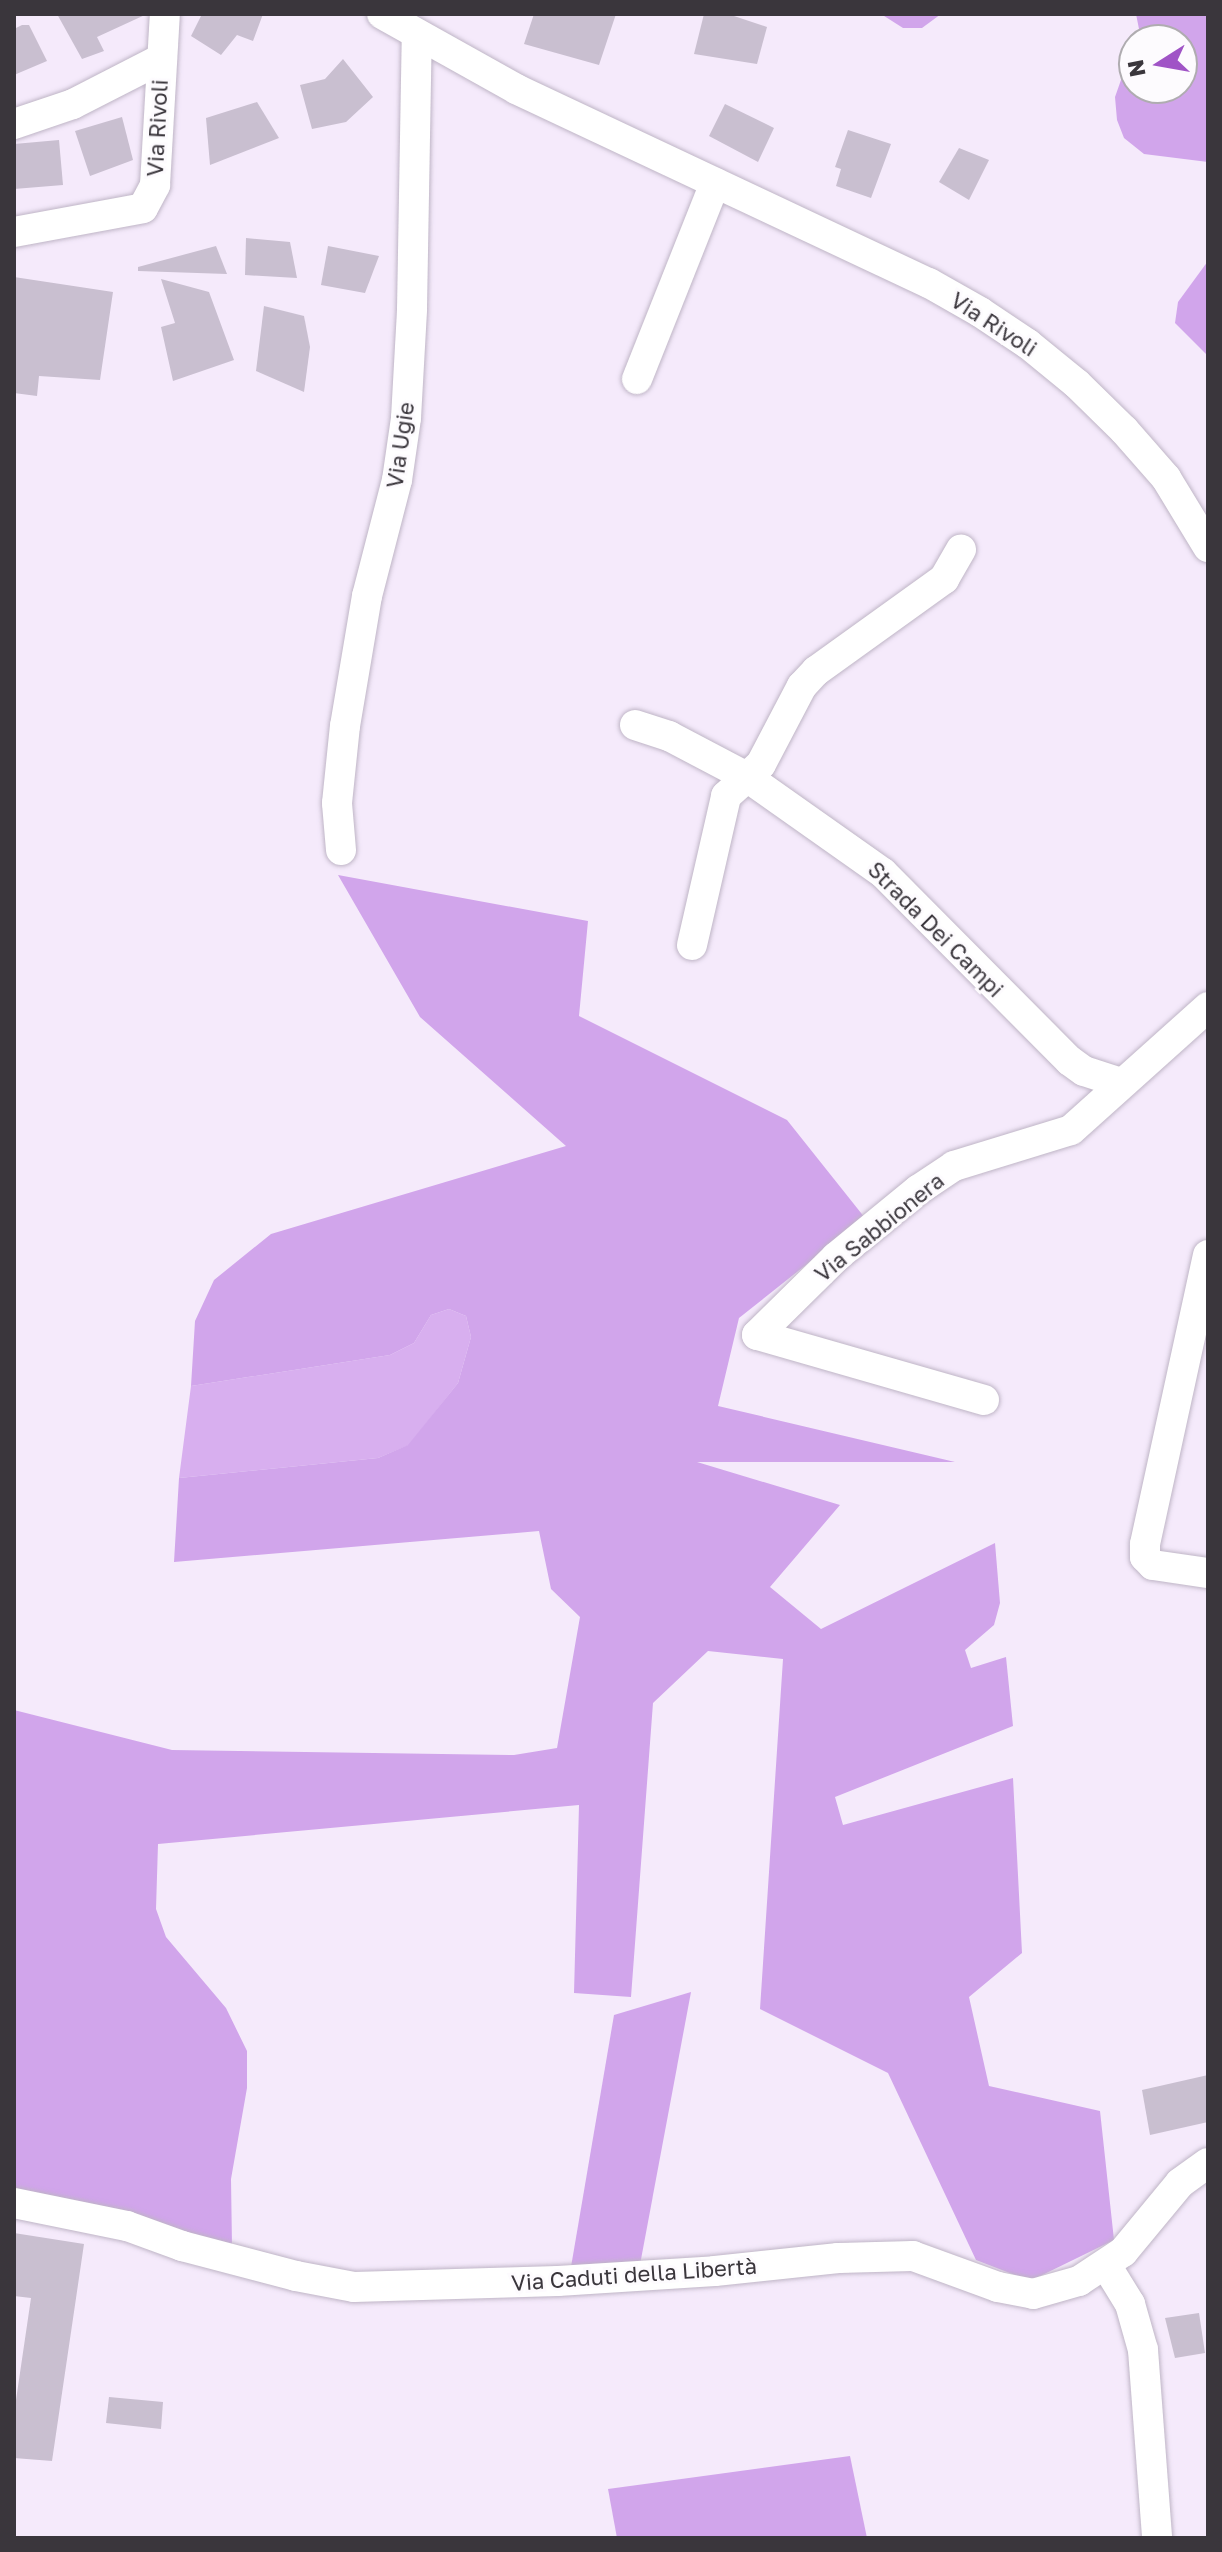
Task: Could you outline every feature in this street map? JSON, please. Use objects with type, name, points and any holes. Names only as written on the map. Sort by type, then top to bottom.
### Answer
[{"type":"street","name":"Via Rivoli","points":[[14,232],[143,208],[155,185],[165,14]]},
{"type":"street","name":"Via Rivoli","points":[[382,14],[527,95],[929,283],[1028,344],[1124,430],[1166,478],[1208,547]]},
{"type":"street","name":"Via Ugie","points":[[341,850],[337,803],[345,726],[367,596],[397,480],[406,418],[412,309],[417,34]]},
{"type":"street","name":"Via Rivoli","points":[[14,124],[73,104],[161,59]]},
{"type":"street","points":[[637,379],[715,183]]},
{"type":"street","points":[[692,945],[726,796],[761,764],[802,686],[816,671],[944,579],[961,550]]},
{"type":"street","name":"Strada Dei Campi","points":[[635,725],[669,736],[747,777],[883,873],[1070,1061],[1084,1071],[1121,1083]]},
{"type":"street","name":"Via Sabbionera","points":[[984,1400],[757,1335],[836,1257],[918,1190],[954,1166],[1071,1130],[1208,1007]]},
{"type":"street","points":[[1208,1255],[1145,1544],[1145,1557],[1153,1565],[1208,1573]]},
{"type":"street","name":"Via Caduti della Libertà","points":[[14,2203],[127,2226],[225,2257],[354,2287],[558,2281],[715,2271],[838,2258],[913,2256],[998,2287],[1033,2294],[1079,2281],[1106,2265],[1136,2239],[1180,2183],[1208,2163]]},
{"type":"street","points":[[1106,2265],[1130,2304],[1143,2350],[1157,2538]]},
{"type":"shaded area","points":[[881,14],[941,14],[922,28],[903,28]]},
{"type":"shaded area","points":[[1136,14],[1208,14],[1208,162],[1144,154],[1124,138],[1117,120],[1115,97],[1118,88],[1118,104],[1198,104],[1198,24],[1138,24]]},
{"type":"shaded area","points":[[1208,261],[1208,356],[1175,323],[1178,302]]},
{"type":"shaded area","points":[[338,875],[588,921],[579,1016],[787,1120],[865,1218],[739,1318],[718,1406],[955,1462],[697,1462],[840,1505],[770,1587],[821,1629],[995,1543],[1000,1603],[994,1625],[965,1650],[971,1668],[1006,1657],[1013,1726],[835,1797],[843,1825],[1013,1778],[1022,1953],[969,1997],[989,2086],[1100,2111],[1114,2240],[1030,2281],[976,2260],[888,2073],[760,2009],[783,1659],[708,1651],[653,1703],[631,1997],[574,1993],[579,1805],[158,1844],[156,1909],[166,1937],[226,2008],[247,2051],[247,2088],[231,2179],[232,2246],[14,2188],[14,1710],[172,1750],[514,1755],[557,1748],[580,1617],[551,1589],[539,1531],[174,1562],[179,1478],[378,1458],[408,1445],[458,1383],[471,1337],[466,1316],[449,1309],[431,1315],[414,1343],[390,1355],[191,1386],[195,1321],[214,1280],[271,1234],[566,1146],[420,1017]]},
{"type":"shaded area","points":[[449,1309],[466,1316],[471,1337],[458,1383],[409,1445],[378,1458],[179,1478],[191,1386],[390,1355],[414,1343],[431,1315]]},
{"type":"shaded area","points":[[691,1992],[639,2270],[571,2267],[614,2015]]},
{"type":"shaded area","points":[[850,2456],[867,2538],[617,2538],[608,2489]]},
{"type":"building","points":[[57,14],[147,14],[97,37],[104,51],[82,59]]},
{"type":"building","points":[[202,14],[263,14],[253,41],[237,35],[221,55],[191,36]]},
{"type":"building","points":[[534,14],[616,14],[599,65],[524,44]]},
{"type":"building","points":[[704,14],[728,14],[767,27],[757,64],[694,54]]},
{"type":"building","points":[[29,25],[47,61],[14,75],[14,29]]},
{"type":"building","points":[[343,59],[373,97],[346,122],[312,129],[300,85],[325,79]]},
{"type":"building","points":[[257,102],[279,138],[210,165],[206,118]]},
{"type":"building","points":[[725,104],[774,128],[758,162],[709,136]]},
{"type":"building","points":[[122,117],[133,160],[90,176],[75,131]]},
{"type":"building","points":[[848,130],[891,144],[871,198],[836,186],[841,169],[835,167]]},
{"type":"building","points":[[59,140],[63,185],[14,189],[14,144]]},
{"type":"building","points":[[959,148],[989,160],[969,200],[939,182]]},
{"type":"building","points":[[246,238],[290,242],[297,278],[245,275]]},
{"type":"building","points":[[216,246],[227,274],[138,271],[138,267]]},
{"type":"building","points":[[328,246],[379,256],[365,293],[321,285]]},
{"type":"building","points":[[14,277],[113,292],[100,380],[39,376],[37,396],[14,393]]},
{"type":"building","points":[[161,279],[209,292],[234,360],[173,381],[161,327],[175,323]]},
{"type":"building","points":[[264,306],[304,316],[310,347],[304,392],[256,371]]},
{"type":"building","points":[[1208,2075],[1208,2122],[1150,2135],[1142,2090]]},
{"type":"building","points":[[14,2233],[84,2244],[52,2461],[14,2458],[16,2400],[31,2298],[14,2296]]},
{"type":"building","points":[[1199,2313],[1205,2353],[1175,2358],[1165,2318]]},
{"type":"building","points":[[109,2397],[163,2402],[161,2429],[106,2423]]}]
